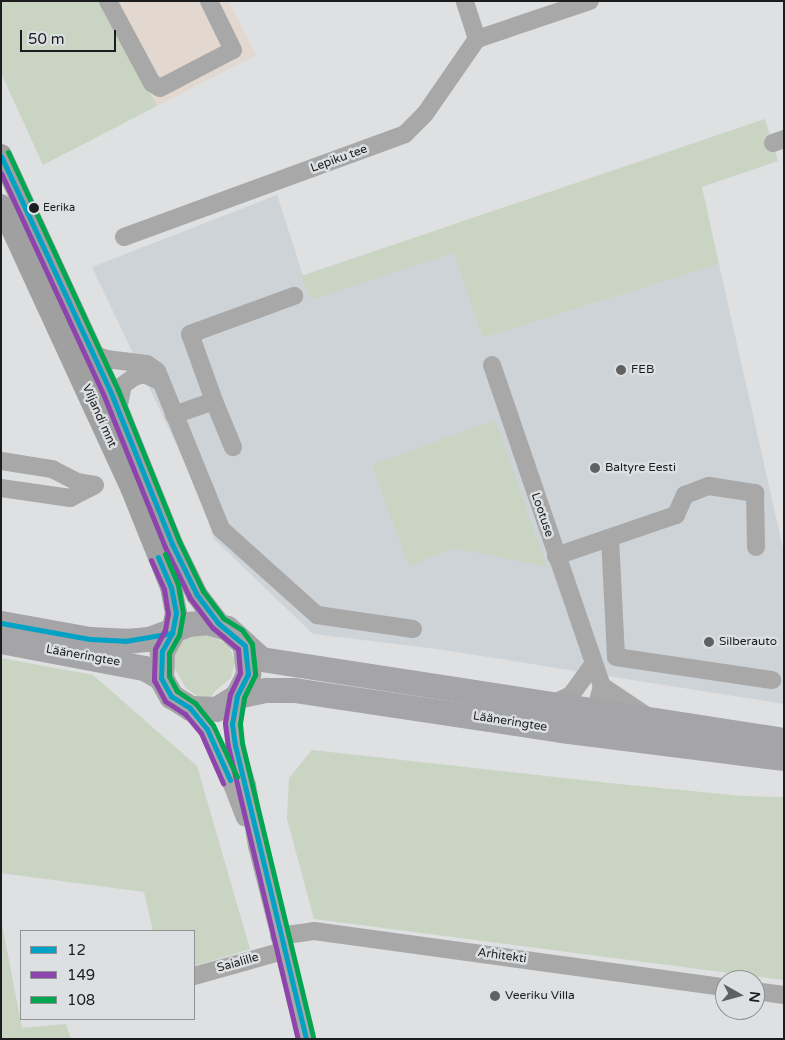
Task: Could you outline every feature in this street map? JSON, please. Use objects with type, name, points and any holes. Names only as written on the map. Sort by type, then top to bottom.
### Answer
[{"type":"highway","name":"Lääneringtee","points":[[1,623],[90,639],[125,641],[172,633],[199,622],[218,624],[237,636],[244,646],[261,659],[547,705],[784,740]]},
{"type":"highway","points":[[161,678],[162,651],[172,633]]},
{"type":"highway","name":"Lääneringtee","points":[[1,641],[144,668],[161,678],[171,696],[190,708],[216,709],[237,696],[266,690],[294,690],[562,730],[784,758]]},
{"type":"highway","points":[[237,696],[248,674],[244,646]]},
{"type":"main road","name":"Viljandi mnt","points":[[1,155],[118,410],[172,544],[197,596],[218,624]]},
{"type":"main road","name":"Viljandi mnt","points":[[1,205],[132,490],[171,587],[176,613],[172,633]]},
{"type":"street","points":[[108,1],[152,83],[160,88],[233,50],[209,1]]},
{"type":"street","points":[[465,1],[477,39],[590,1]]},
{"type":"street","name":"Lepiku tee","points":[[124,237],[405,134],[425,114],[477,39]]},
{"type":"street","points":[[234,447],[214,401],[190,334],[294,296]]},
{"type":"street","points":[[93,354],[106,359],[147,364],[157,371],[220,529],[317,616],[413,629]]},
{"type":"street","name":"Lootuse","points":[[492,365],[593,665],[602,686]]},
{"type":"street","points":[[118,410],[124,384],[134,376],[144,374],[160,381]]},
{"type":"street","points":[[174,415],[214,401]]},
{"type":"street","points":[[1,461],[52,469],[78,482],[95,485],[70,498],[1,488]]},
{"type":"street","points":[[556,556],[676,515],[686,495],[709,486],[755,493],[756,547]]},
{"type":"street","points":[[610,538],[616,656]]},
{"type":"street","points":[[547,705],[571,695],[593,665],[616,656],[772,680]]},
{"type":"street","points":[[562,730],[595,712],[602,686],[628,705],[660,722]]},
{"type":"street","points":[[237,696],[232,724],[247,785],[257,846],[306,1039]]},
{"type":"street","points":[[190,708],[207,729],[257,846]]},
{"type":"street","name":"Arhitekti","points":[[281,943],[314,931],[715,986]]},
{"type":"street","name":"Saialille","points":[[195,976],[281,943]]},
{"type":"street","points":[[765,992],[784,995]]},
{"type":"shaded area","points":[[101,1],[229,1],[256,55],[157,106]]},
{"type":"shaded area","points":[[277,195],[311,300],[455,252],[483,338],[719,264],[784,553],[784,704],[437,649],[313,634],[214,539],[195,484],[92,267]]},
{"type":"green space","points":[[1,1],[101,1],[157,106],[43,165],[1,73]]},
{"type":"green space","points":[[765,119],[778,161],[702,187],[719,264],[483,338],[454,253],[311,300],[301,276]]},
{"type":"green space","points":[[495,420],[547,567],[453,548],[409,567],[372,465]]},
{"type":"green space","points":[[206,633],[229,646],[235,662],[231,678],[215,691],[210,699],[197,696],[186,688],[173,666],[174,651],[180,641]]},
{"type":"green space","points":[[1,658],[93,675],[197,766],[250,949],[195,966],[195,930],[153,930],[144,892],[1,873]]},
{"type":"green space","points":[[312,750],[609,783],[743,796],[784,797],[784,980],[765,978],[765,970],[715,971],[314,919],[287,819],[289,778]]},
{"type":"green space","points":[[1,919],[22,1028],[66,1024],[71,1039],[1,1039]]},
{"type":"transit line","name":"108","points":[[8,152],[118,390],[179,541],[203,591],[223,618],[242,630],[252,644],[255,675],[244,698],[240,724],[242,743],[313,1037]]},
{"type":"transit line","name":"12","points":[[1,156],[111,393],[172,544],[197,595],[218,623],[245,646],[248,674],[237,696],[232,724],[235,745],[306,1039]]},
{"type":"transit line","name":"149","points":[[1,173],[104,396],[165,547],[190,598],[213,628],[238,649],[240,673],[230,694],[225,723],[228,746],[298,1039]]},
{"type":"transit line","name":"108","points":[[165,554],[178,585],[183,613],[179,635],[169,653],[169,676],[177,691],[195,703],[213,725],[237,777]]},
{"type":"transit line","name":"12","points":[[158,557],[171,587],[176,613],[172,633],[162,651],[161,678],[171,696],[190,708],[207,729],[230,780]]},
{"type":"transit line","name":"149","points":[[151,560],[164,589],[168,613],[165,630],[155,649],[154,680],[165,701],[185,714],[201,733],[223,783]]},
{"type":"transit line","name":"12","points":[[1,623],[90,639],[125,641],[172,633]]},
{"type":"place","name":"Eerika","points":[[34,208]]},
{"type":"place","name":"FEB","points":[[621,370]]},
{"type":"place","name":"Baltyre Eesti","points":[[595,468]]},
{"type":"place","name":"Silberauto","points":[[709,642]]},
{"type":"place","name":"Veeriku Villa","points":[[495,996]]}]
